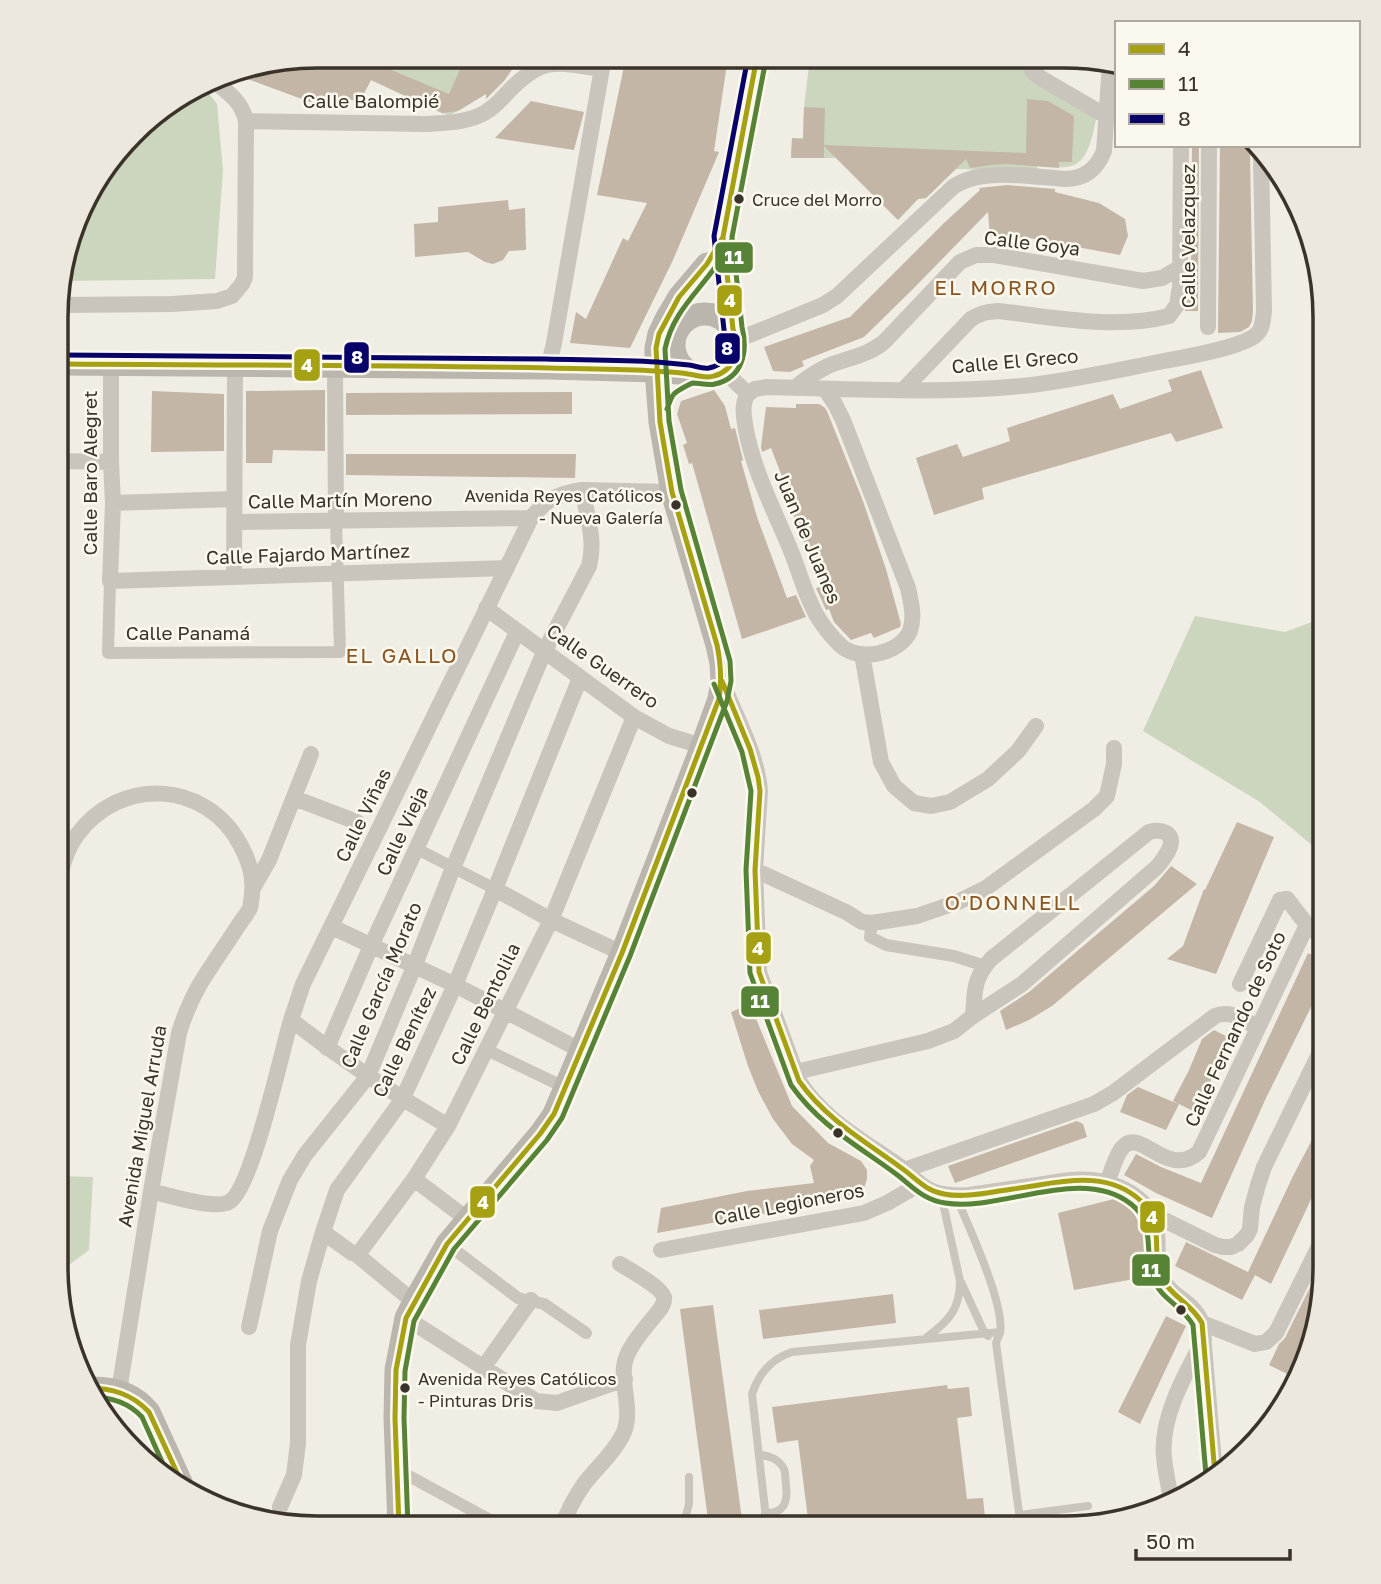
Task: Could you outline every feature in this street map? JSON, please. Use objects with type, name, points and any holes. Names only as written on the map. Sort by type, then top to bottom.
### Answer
[{"type":"main road","points":[[68,364],[548,368],[656,359],[691,374],[714,376],[732,363],[737,352],[723,237],[755,68]]},
{"type":"main road","points":[[398,1516],[396,1370],[410,1310],[447,1244],[554,1114],[622,953],[719,699],[721,663],[672,492],[660,422],[656,359],[659,334],[678,297],[707,264],[723,237]]},
{"type":"main road","points":[[691,374],[680,365],[674,352],[674,338],[686,321],[707,264]]},
{"type":"main road","points":[[656,359],[665,337],[686,321],[703,314],[715,315],[725,320],[735,334]]},
{"type":"main road","points":[[659,405],[667,388],[691,374]]},
{"type":"main road","points":[[100,1387],[136,1398],[149,1412],[177,1472]]},
{"type":"street","points":[[1033,68],[1032,71],[1039,77],[1106,116]]},
{"type":"street","name":"Calle Balompié","points":[[246,121],[424,124],[453,122],[479,116],[536,69]]},
{"type":"street","points":[[548,368],[602,69]]},
{"type":"street","points":[[735,334],[823,305],[953,187],[966,179],[987,175],[1065,179],[1086,174],[1100,160],[1104,151],[1109,72]]},
{"type":"street","points":[[69,305],[218,301],[238,290],[245,277],[246,121],[238,102],[221,87]]},
{"type":"street","points":[[903,390],[971,319],[988,312],[1112,323],[1137,323],[1169,316],[1177,304],[1180,286],[1181,147]]},
{"type":"street","name":"Calle Velazquez","points":[[1208,327],[1209,147]]},
{"type":"street","name":"Calle El Greco","points":[[748,394],[755,389],[767,387],[903,390],[1059,382],[1242,342],[1258,334],[1263,324],[1261,166]]},
{"type":"street","name":"Calle Goya","points":[[795,388],[829,366],[876,349],[953,268],[968,258],[994,255],[1143,281],[1162,278],[1181,267]]},
{"type":"street","name":"Calle Baro Alegret","points":[[110,581],[113,503],[111,364]]},
{"type":"street","points":[[234,577],[235,365]]},
{"type":"street","points":[[335,367],[337,574]]},
{"type":"street","points":[[724,371],[748,394]]},
{"type":"street","points":[[825,389],[842,420],[908,588],[911,604],[910,630],[904,640],[893,649],[862,654],[881,762],[894,786],[914,803],[932,806],[950,802],[988,779],[1018,751],[1036,726]]},
{"type":"street","name":"Juan de Juanes","points":[[748,394],[743,401],[746,432],[757,468],[817,614],[842,647],[862,654]]},
{"type":"street","points":[[68,461],[111,462]]},
{"type":"street","name":"Calle García Morato","points":[[249,1327],[270,1231],[290,1180],[306,1155],[368,1076],[544,652],[589,566],[592,540],[582,490]]},
{"type":"street","name":"Calle Viñas","points":[[150,1191],[217,1206],[230,1202],[239,1192],[259,1140],[303,984],[531,518],[544,503],[568,492],[672,492]]},
{"type":"street","points":[[113,503],[234,499]]},
{"type":"street","name":"Calle Martín Moreno","points":[[234,522],[531,518]]},
{"type":"street","name":"Calle Fajardo Martínez","points":[[110,581],[507,568]]},
{"type":"street","name":"Calle Panamá","points":[[110,581],[108,653],[340,652],[337,574]]},
{"type":"street","name":"Calle Guerrero","points":[[486,608],[634,717],[669,736],[702,746]]},
{"type":"street","name":"Calle Vieja","points":[[327,1048],[371,946],[517,632]]},
{"type":"street","name":"Calle Benítez","points":[[281,1507],[293,1475],[298,1443],[298,1345],[309,1281],[337,1190],[402,1100],[455,985],[580,678]]},
{"type":"street","points":[[722,681],[754,759],[759,780],[754,870],[761,979],[806,1092],[822,1111],[929,1190],[948,1195],[1090,1180],[1107,1182],[1139,1199],[1156,1223],[1163,1281],[1198,1313],[1203,1331],[1213,1465]]},
{"type":"street","name":"Calle Bentolila","points":[[356,1254],[362,1250],[414,1179],[448,1126],[551,919],[634,717]]},
{"type":"street","points":[[754,870],[862,922],[917,916],[958,902],[986,888],[1094,809],[1107,796],[1113,772],[1114,748]]},
{"type":"street","name":"Avenida Miguel Arruda","points":[[119,1391],[150,1191],[179,1033],[199,986],[250,908],[253,888],[269,860],[311,754]]},
{"type":"street","points":[[69,849],[88,823],[104,809],[141,794],[173,793],[215,813],[226,824],[245,854],[253,888]]},
{"type":"street","points":[[294,798],[357,822]]},
{"type":"street","points":[[796,1072],[928,1041],[954,1031],[1022,984],[1157,867],[1171,844],[1171,838],[1166,832],[1149,832],[991,958],[975,983],[973,1016]]},
{"type":"street","points":[[417,849],[622,953]]},
{"type":"street","points":[[1240,984],[1280,900],[1287,899],[1313,930]]},
{"type":"street","points":[[872,923],[870,937],[886,945],[954,956],[985,966]]},
{"type":"street","name":"Calle Fernando de Soto","points":[[1107,1182],[1121,1149],[1128,1143],[1146,1146],[1170,1160],[1187,1160],[1199,1152],[1307,925]]},
{"type":"street","points":[[332,928],[455,985],[582,1051]]},
{"type":"street","points":[[904,1171],[1104,1099],[1215,1016],[1233,1014],[1258,1028]]},
{"type":"street","points":[[291,1020],[402,1100],[448,1126]]},
{"type":"street","points":[[487,1050],[566,1088]]},
{"type":"street","points":[[1152,1214],[1215,1245],[1231,1247],[1243,1240],[1250,1229],[1252,1207],[1264,1167],[1313,1067]]},
{"type":"street","points":[[414,1179],[467,1219]]},
{"type":"street","name":"Calle Legioneros","points":[[661,1250],[864,1213],[920,1184]]},
{"type":"street","points":[[323,1232],[356,1254],[410,1310],[484,1368],[536,1401],[557,1404],[625,1379]]},
{"type":"street","points":[[447,1244],[518,1297],[544,1304],[586,1333]]},
{"type":"street","points":[[1203,1331],[1255,1344],[1266,1342],[1276,1333],[1313,1258]]},
{"type":"street","points":[[566,1516],[583,1485],[607,1458],[624,1432],[627,1413],[623,1367],[627,1353],[664,1302],[664,1295],[658,1289],[620,1264]]},
{"type":"street","points":[[484,1368],[531,1300]]},
{"type":"street","points":[[1170,1492],[1163,1455],[1166,1429],[1178,1388],[1203,1331]]},
{"type":"street","points":[[396,1469],[482,1516]]},
{"type":"lane","points":[[926,1338],[949,1320],[960,1291],[948,1195]]},
{"type":"lane","points":[[948,1195],[993,1289],[997,1306],[1000,1332],[996,1343],[1020,1515],[1088,1506]]},
{"type":"lane","points":[[960,1281],[985,1334],[996,1343]]},
{"type":"lane","points":[[759,1455],[772,1457],[783,1468],[787,1496],[785,1504],[771,1514],[765,1513],[752,1394],[756,1381],[774,1361],[792,1352],[1000,1332]]},
{"type":"lane","points":[[686,1516],[690,1477]]},
{"type":"green space","points":[[809,68],[1041,68],[1097,116],[1089,148],[1074,165],[1037,166],[1037,171],[956,169],[926,198],[918,199],[898,220],[836,158],[791,158],[792,138],[803,138]]},
{"type":"green space","points":[[301,69],[505,69],[491,91],[449,116],[371,80],[359,103],[350,99],[329,109],[247,79]]},
{"type":"green space","points":[[209,93],[217,104],[223,170],[215,279],[71,281],[81,237],[110,179],[130,153],[153,130],[179,110]]},
{"type":"green space","points":[[1195,616],[1285,632],[1312,622],[1313,846],[1260,802],[1143,731]]},
{"type":"green space","points":[[69,1176],[93,1177],[89,1250],[69,1265]]},
{"type":"building","points":[[726,68],[714,151],[719,152],[673,260],[630,348],[570,343],[576,312],[586,319],[623,238],[628,241],[647,203],[597,195],[624,69]]},
{"type":"building","points":[[389,69],[449,94],[460,69],[513,69],[486,99],[486,94],[458,111],[442,113],[371,80],[359,103],[350,99],[329,109],[247,79],[285,70]]},
{"type":"building","points":[[1027,99],[1048,101],[1074,116],[1072,162],[1059,162],[1059,168],[1007,164],[970,168],[966,159],[926,198],[918,199],[898,220],[824,146],[824,158],[791,158],[792,138],[803,139],[804,107],[825,108],[824,145],[1026,153]]},
{"type":"building","points":[[531,101],[584,112],[574,150],[495,138]]},
{"type":"building","points":[[1192,147],[1199,147],[1198,311],[1185,311],[1191,268]]},
{"type":"building","points":[[1220,147],[1246,147],[1251,153],[1252,321],[1249,327],[1240,332],[1218,333]]},
{"type":"building","points":[[1007,185],[1055,189],[1055,192],[1099,203],[1125,219],[1128,236],[1120,255],[1029,238],[990,236],[988,212],[864,337],[802,361],[804,366],[790,372],[773,371],[764,347],[850,317],[980,190],[979,188]]},
{"type":"building","points":[[508,200],[509,210],[525,208],[526,250],[509,251],[503,260],[493,264],[468,252],[415,257],[414,224],[438,222],[438,207]]},
{"type":"building","points":[[1201,370],[1223,428],[1176,442],[1171,433],[982,488],[984,499],[934,515],[916,458],[957,444],[963,457],[1010,441],[1007,428],[1113,394],[1120,409],[1172,391],[1168,380]]},
{"type":"building","points":[[325,390],[325,451],[273,450],[272,463],[246,463],[246,391]]},
{"type":"building","points":[[714,390],[725,406],[731,429],[735,428],[757,517],[787,598],[796,595],[806,617],[742,639],[692,463],[689,464],[683,445],[687,443],[677,414],[681,401]]},
{"type":"building","points":[[152,391],[224,394],[224,451],[151,452]]},
{"type":"building","points":[[572,392],[572,414],[346,415],[346,393]]},
{"type":"building","points":[[796,404],[819,404],[827,411],[863,501],[886,569],[901,624],[900,627],[874,638],[871,633],[851,640],[834,622],[829,609],[826,610],[816,588],[821,587],[793,514],[796,513],[771,448],[762,452],[766,407],[796,408]]},
{"type":"building","points":[[346,454],[576,454],[575,478],[346,475]]},
{"type":"building","points":[[1237,822],[1274,837],[1216,974],[1167,959],[1183,946],[1204,889]]},
{"type":"building","points":[[1171,866],[1197,884],[1052,1006],[1006,1030],[1000,1011],[1029,992],[1154,886]]},
{"type":"building","points":[[1308,953],[1313,955],[1313,1004],[1266,1098],[1212,1218],[1156,1193],[1124,1175],[1136,1154],[1201,1183]]},
{"type":"building","points":[[750,1004],[792,1106],[828,1143],[861,1161],[867,1170],[863,1191],[855,1197],[657,1233],[661,1208],[747,1191],[814,1183],[810,1166],[814,1160],[792,1144],[773,1119],[748,1066],[731,1012]]},
{"type":"building","points":[[1214,1030],[1232,1039],[1195,1112],[1179,1104],[1166,1130],[1120,1112],[1127,1095],[1138,1087],[1178,1104],[1173,1101],[1202,1039]]},
{"type":"building","points":[[1077,1121],[1083,1124],[1087,1137],[955,1183],[948,1166]]},
{"type":"building","points":[[1313,1138],[1313,1195],[1271,1284],[1255,1275],[1242,1300],[1175,1266],[1186,1242],[1248,1272]]},
{"type":"building","points":[[1118,1198],[1127,1203],[1144,1234],[1142,1272],[1134,1279],[1074,1290],[1058,1213]]},
{"type":"building","points":[[1312,1283],[1300,1347],[1288,1375],[1269,1365],[1279,1344],[1285,1338]]},
{"type":"building","points":[[893,1294],[896,1323],[763,1339],[759,1310]]},
{"type":"building","points":[[713,1305],[741,1515],[707,1515],[680,1309]]},
{"type":"building","points":[[1166,1316],[1186,1326],[1140,1424],[1118,1412]]},
{"type":"building","points":[[947,1385],[948,1389],[969,1387],[972,1416],[957,1418],[967,1499],[983,1498],[985,1515],[808,1515],[798,1440],[777,1443],[772,1407]]},
{"type":"transit line","name":"8","points":[[68,355],[545,359],[657,362],[706,368],[716,366],[725,358],[727,342],[714,236],[746,68]]},
{"type":"transit line","name":"4","points":[[68,364],[550,368],[656,371],[707,377],[721,373],[732,364],[736,351],[723,237],[755,68]]},
{"type":"transit line","name":"11","points":[[667,409],[673,395],[680,389],[693,383],[712,385],[724,381],[732,376],[741,362],[744,336],[732,237],[764,68]]},
{"type":"transit line","name":"4","points":[[399,1516],[396,1370],[406,1318],[447,1244],[554,1114],[622,953],[719,699],[721,672],[717,645],[672,492],[660,422],[656,348],[659,334],[679,297],[707,264],[723,237]]},
{"type":"transit line","name":"11","points":[[408,1516],[405,1371],[414,1321],[454,1249],[547,1140],[562,1118],[630,956],[727,701],[731,681],[730,661],[681,490],[669,421],[665,349],[678,316],[716,267],[731,241]]},
{"type":"transit line","name":"4","points":[[722,681],[750,749],[760,791],[755,870],[759,972],[799,1081],[821,1107],[846,1128],[926,1187],[937,1192],[971,1195],[1079,1180],[1118,1186],[1141,1201],[1149,1210],[1156,1229],[1157,1260],[1163,1280],[1202,1323],[1214,1465]]},
{"type":"transit line","name":"11","points":[[714,684],[742,752],[751,791],[746,870],[750,973],[791,1085],[827,1124],[930,1199],[967,1204],[1065,1189],[1089,1189],[1111,1193],[1131,1204],[1139,1212],[1147,1229],[1150,1268],[1156,1285],[1193,1325],[1206,1471]]},
{"type":"transit line","name":"4","points":[[101,1389],[121,1393],[149,1412],[177,1472]]},
{"type":"transit line","name":"11","points":[[106,1398],[119,1401],[142,1417],[161,1461]]},
{"type":"place","name":"Cruce del Morro","points":[[739,199]]},
{"type":"place","name":"Avenida Reyes Católicos - Nueva Galería","points":[[676,505]]},
{"type":"place","name":"Avenida Reyes Católicos - Pinturas Dris","points":[[405,1388]]},
{"type":"district","name":"EL MORRO","points":[[996,288]]},
{"type":"district","name":"EL GALLO","points":[[402,656]]},
{"type":"district","name":"O'DONNELL","points":[[1013,903]]}]
